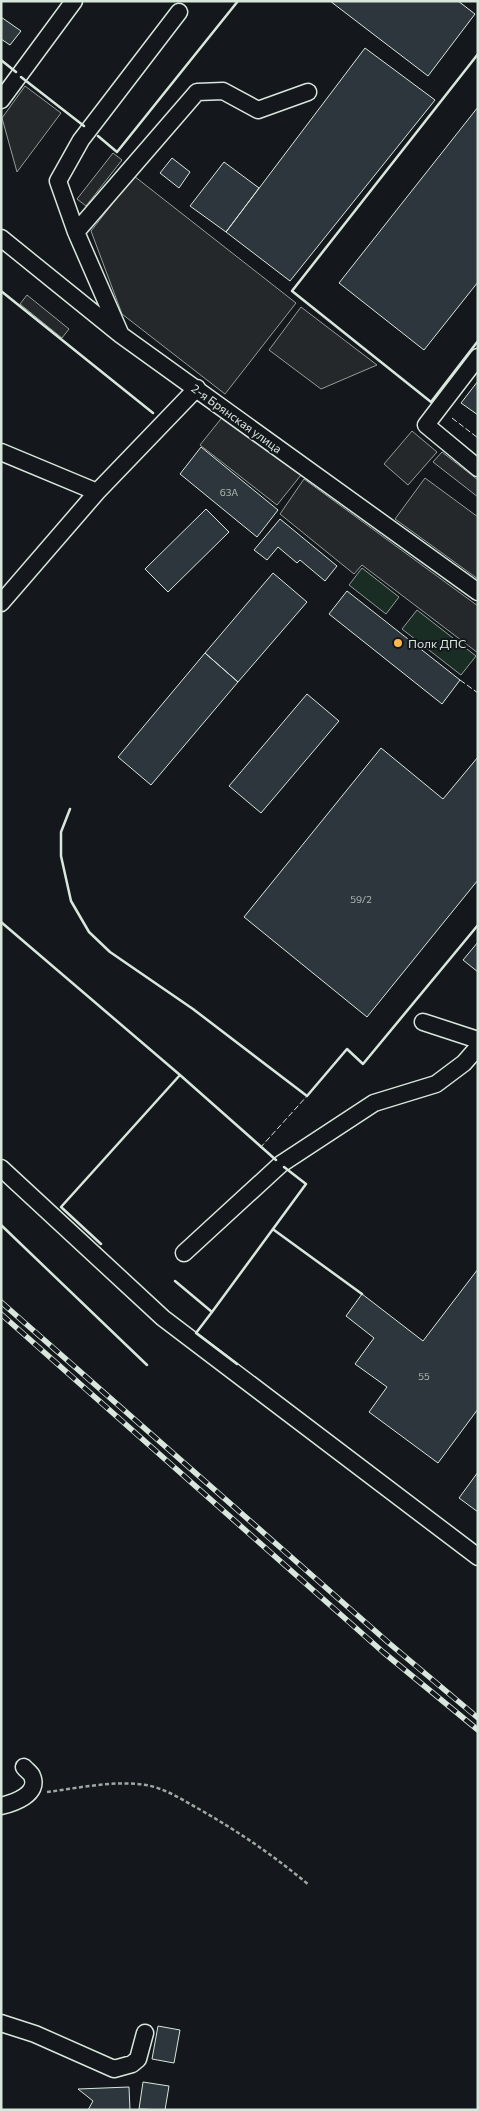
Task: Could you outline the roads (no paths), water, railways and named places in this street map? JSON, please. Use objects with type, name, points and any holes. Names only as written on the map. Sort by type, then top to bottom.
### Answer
[{"type":"street","points":[[1,100],[74,1]]},
{"type":"street","points":[[121,336],[76,232],[58,181],[81,140],[179,12]]},
{"type":"street","points":[[76,232],[196,92],[223,91],[258,110],[308,92]]},
{"type":"street","name":"2-я Брянская улица","points":[[1,238],[121,336],[197,388],[478,592]]},
{"type":"street","points":[[478,357],[426,425],[478,468]]},
{"type":"street","points":[[1,603],[98,492],[197,388]]},
{"type":"street","points":[[1,452],[98,492]]},
{"type":"street","points":[[423,1022],[478,1040]]},
{"type":"street","points":[[184,1253],[281,1164],[374,1103],[436,1084],[464,1063],[478,1047]]},
{"type":"street","points":[[1,1168],[163,1318],[478,1557]]},
{"type":"street","points":[[1,1806],[28,1794],[33,1786],[32,1776],[24,1767]]},
{"type":"street","points":[[1,2023],[35,2034],[114,2069],[132,2064],[138,2059],[145,2033]]},
{"type":"railway","points":[[1,1302],[390,1644],[478,1718]]},
{"type":"railway","points":[[1,1314],[383,1652],[478,1730]]},
{"type":"place","name":"Полк ДПС","points":[[398,643]]}]
